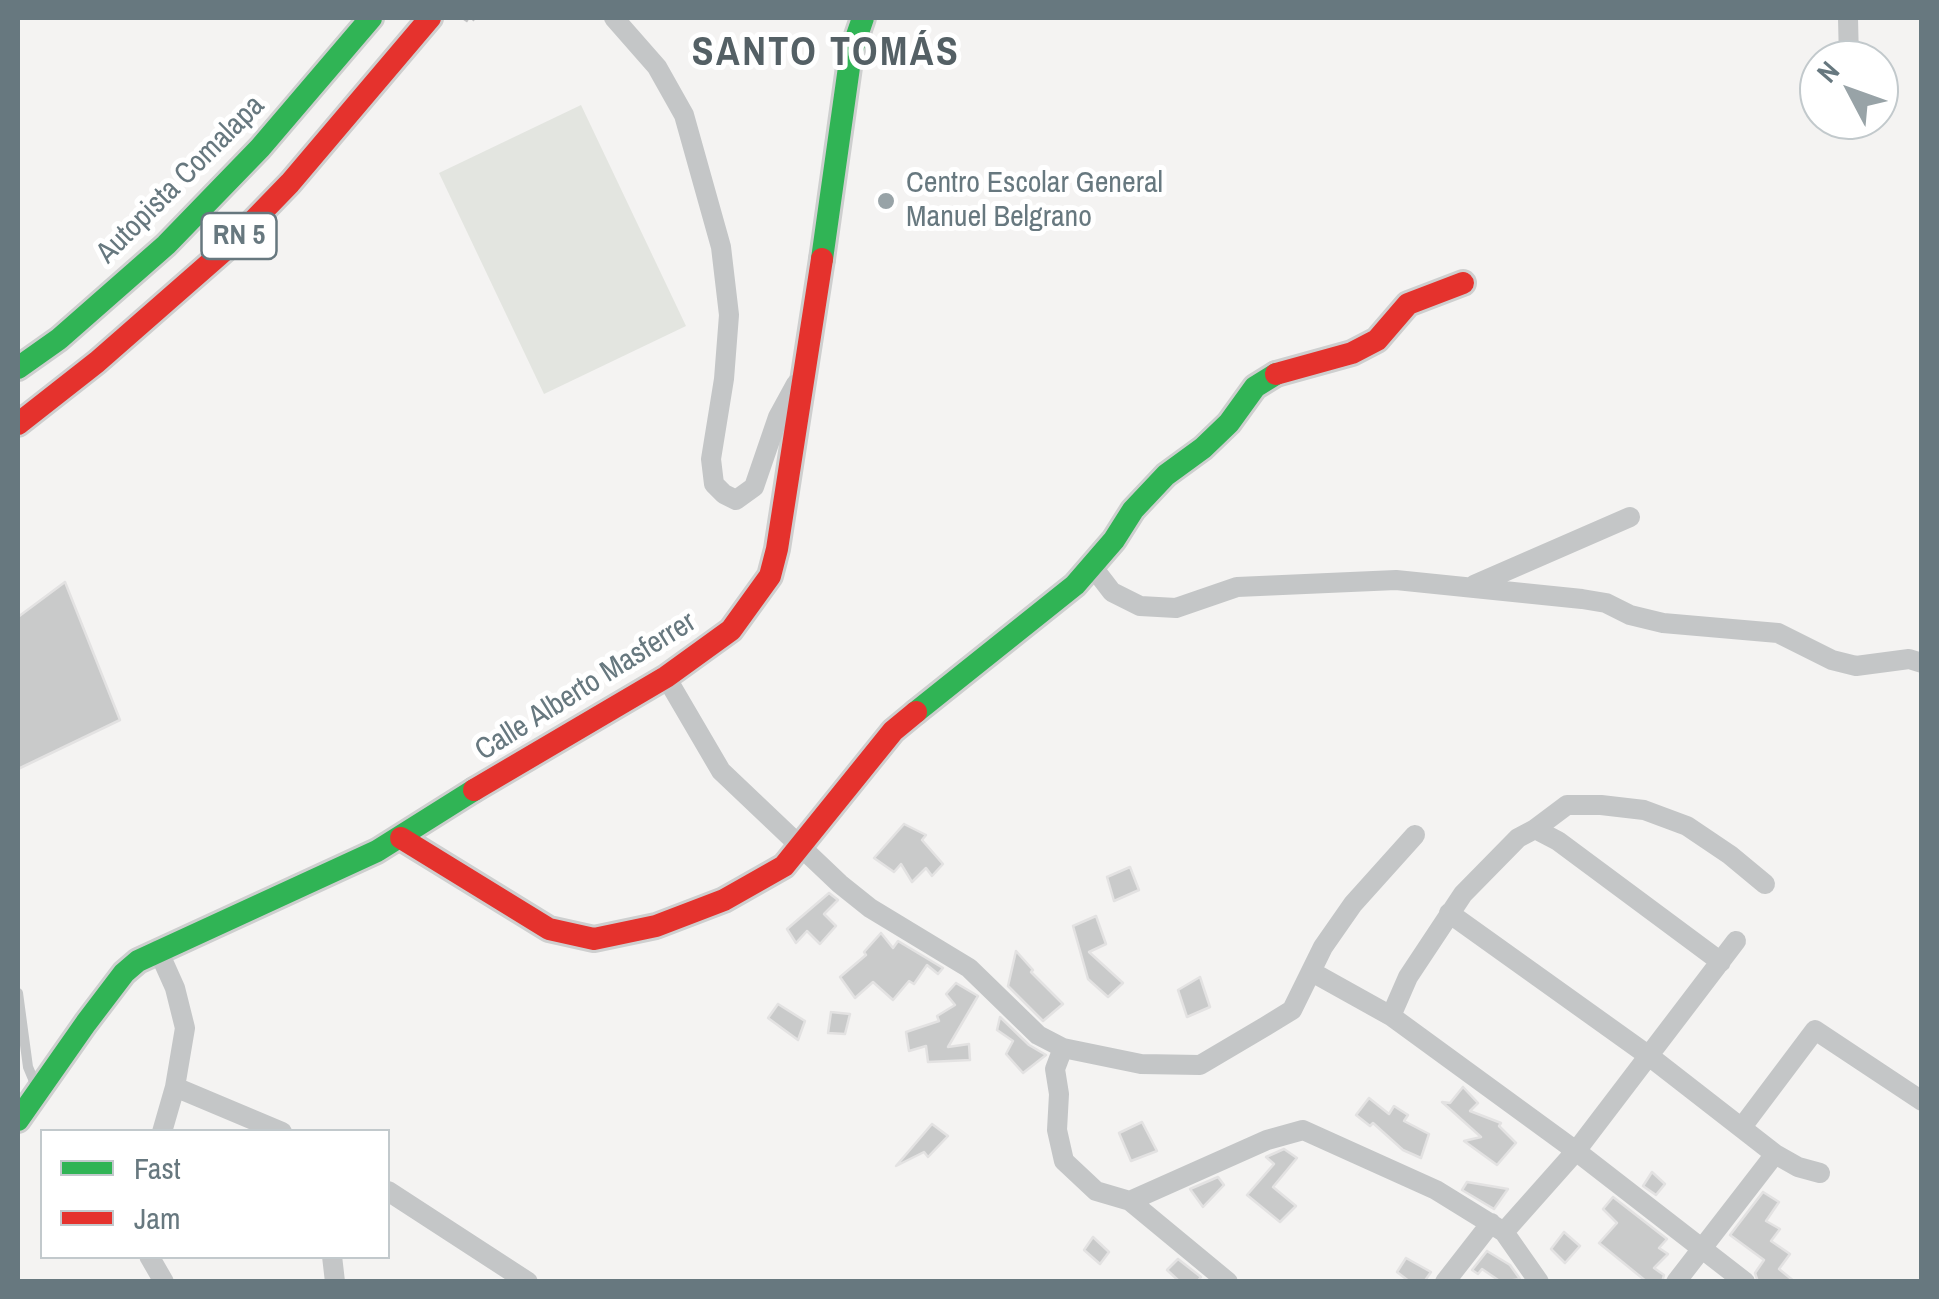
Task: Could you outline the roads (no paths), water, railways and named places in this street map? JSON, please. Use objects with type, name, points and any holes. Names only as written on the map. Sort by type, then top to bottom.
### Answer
[{"type":"main road","name":"Autopista Comalapa","points":[[18,368],[96,308],[178,232],[260,148],[371,18]]},
{"type":"main road","name":"RN 5","points":[[18,424],[97,362],[226,249],[290,183],[430,18]]},
{"type":"main road","name":"Calle Alberto Masferrer","points":[[18,1120],[124,973],[158,950],[322,878],[401,838],[518,762],[666,678],[731,630],[770,576],[807,363],[851,53],[863,18]]},
{"type":"main road","points":[[401,838],[549,929],[594,939],[656,926],[724,900],[784,866],[893,730],[1075,584],[1114,540],[1133,510],[1166,475],[1229,423],[1255,387],[1276,374],[1352,353],[1377,340],[1408,304],[1463,283]]},
{"type":"street","points":[[614,18],[657,67],[684,115],[721,247],[728,328],[712,459],[714,484],[724,494],[736,500],[754,486],[778,417],[807,363]]},
{"type":"street","points":[[1472,586],[1630,517]]},
{"type":"street","points":[[1092,566],[1112,592],[1140,606],[1176,608],[1238,588],[1396,580],[1594,601],[1630,616],[1663,623],[1778,632],[1832,660],[1856,666],[1909,659],[1922,663]]},
{"type":"street","points":[[666,678],[721,771],[800,847],[870,908],[969,968],[1038,1035],[1063,1048],[1141,1064],[1200,1065],[1292,1010],[1323,948],[1353,904],[1415,835]]},
{"type":"street","points":[[1391,1016],[1408,978],[1449,912],[1518,838],[1567,805],[1644,810],[1686,826],[1765,884]]},
{"type":"street","points":[[1536,829],[1721,962]]},
{"type":"street","points":[[1449,912],[1648,1056],[1774,1154],[1820,1173]]},
{"type":"street","points":[[1444,1282],[1576,1151],[1736,940]]},
{"type":"street","points":[[158,950],[175,988],[185,1028],[163,1129]]},
{"type":"street","points":[[1312,972],[1391,1016],[1576,1151],[1745,1282]]},
{"type":"street","points":[[1742,1127],[1815,1030],[1922,1101]]},
{"type":"street","points":[[1063,1048],[1055,1069],[1059,1094],[1057,1130],[1064,1161],[1096,1191],[1130,1201],[1228,1282]]},
{"type":"street","points":[[175,1086],[275,1129]]},
{"type":"street","points":[[1130,1201],[1267,1140],[1302,1130],[1436,1190],[1498,1228],[1539,1282]]},
{"type":"street","points":[[1676,1282],[1774,1154]]},
{"type":"street","points":[[390,1192],[528,1282]]},
{"type":"street","points":[[150,1259],[164,1282]]},
{"type":"lane","points":[[18,994],[28,1067],[39,1092]]},
{"type":"place","name":"Centro Escolar General Manuel Belgrano","points":[[886,201]]},
{"type":"district","name":"SANTO TOMÁS","points":[[826,54]]}]
